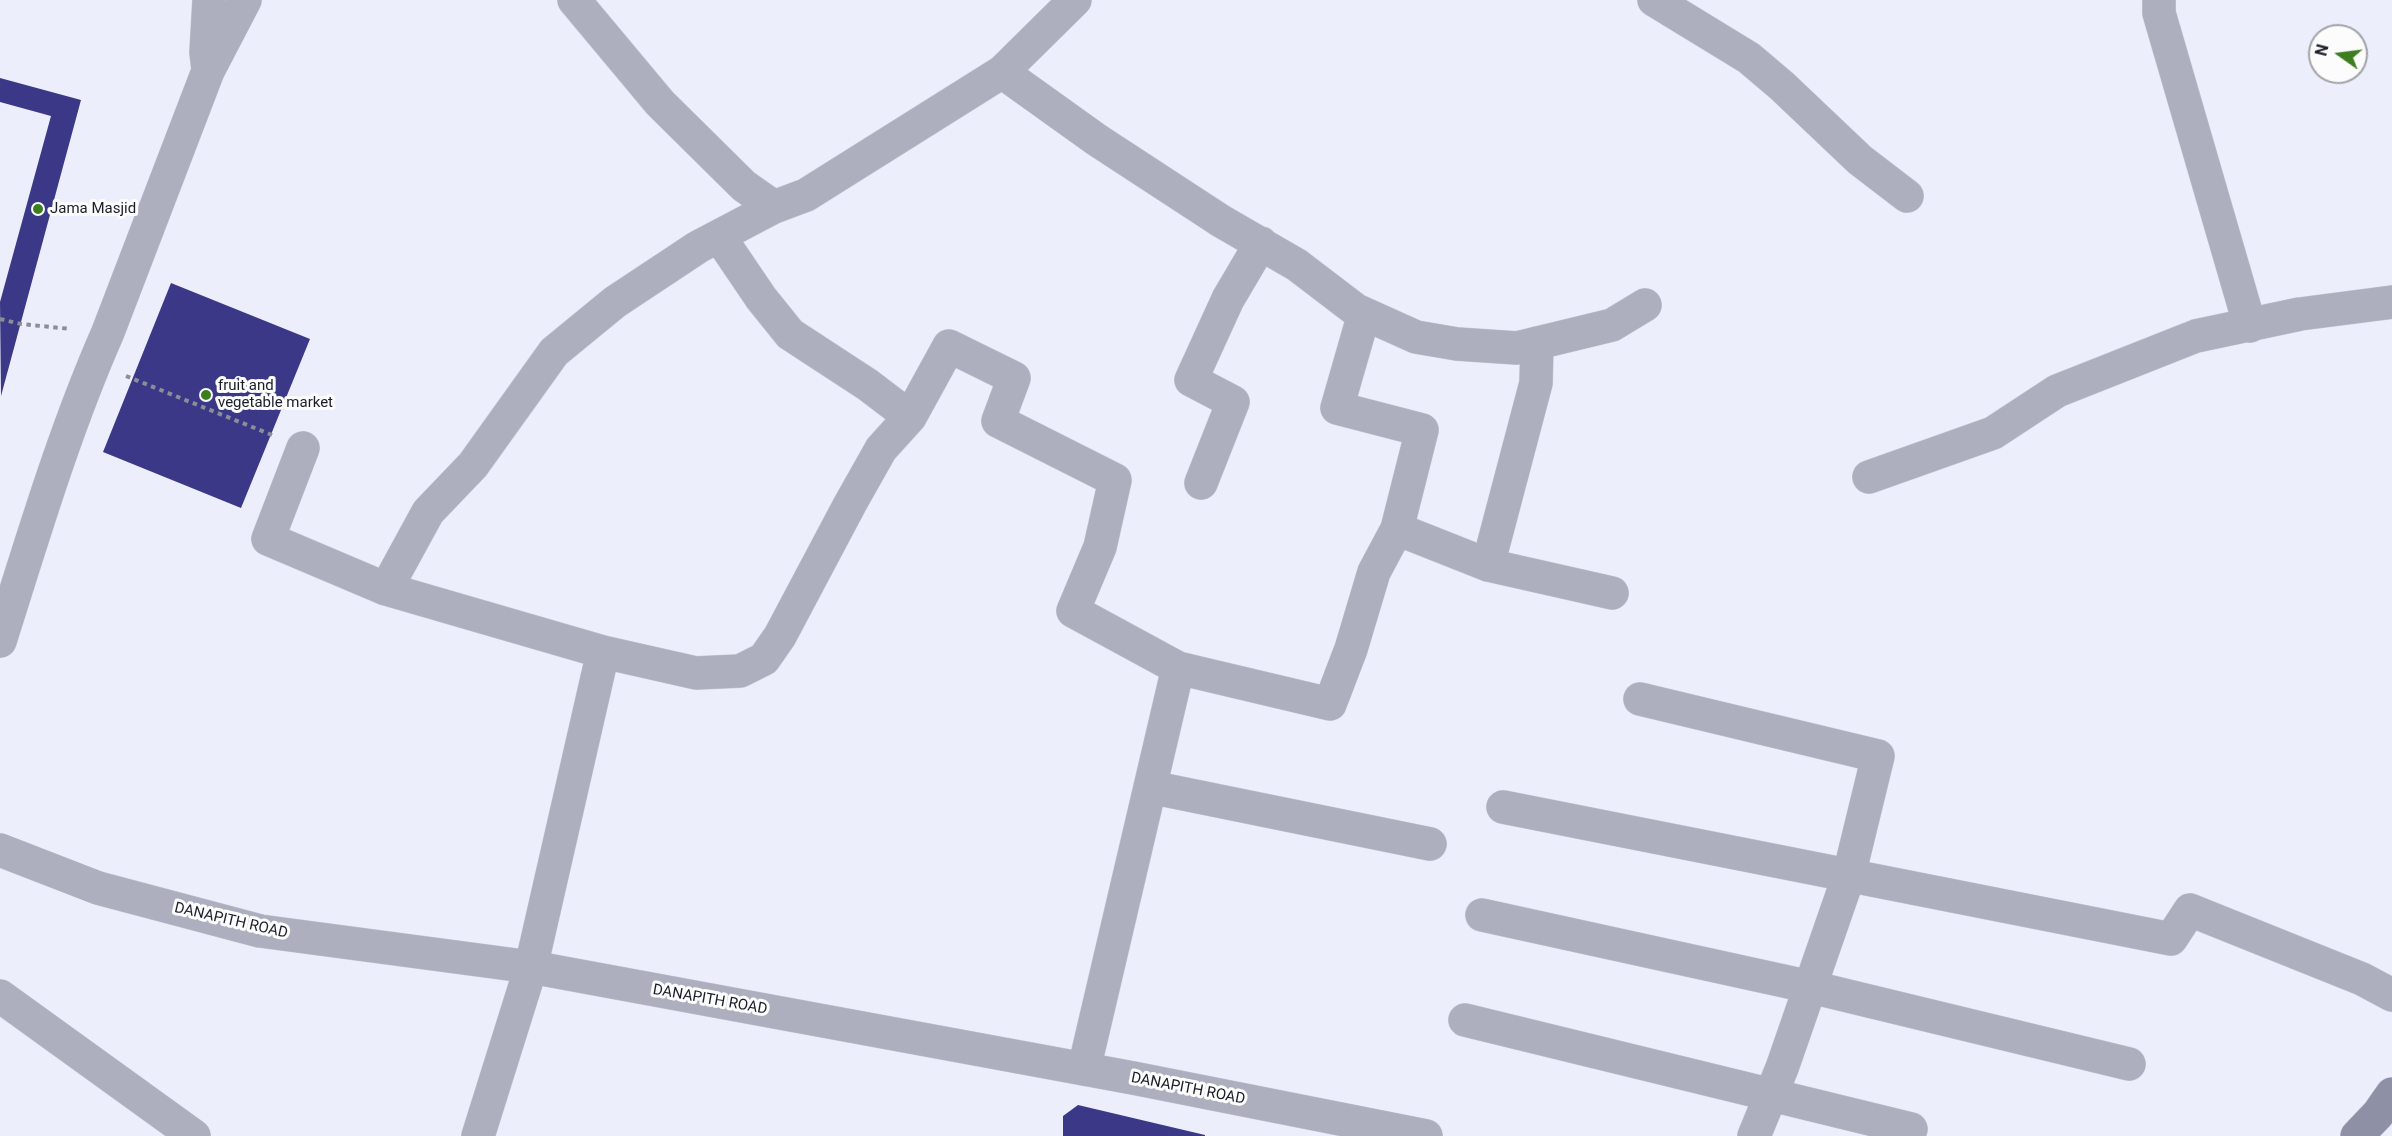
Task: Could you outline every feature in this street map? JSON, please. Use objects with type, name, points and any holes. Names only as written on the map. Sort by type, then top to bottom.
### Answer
[{"type":"main road","points":[[2357,1136],[2379,1114],[2392,1094]]},
{"type":"street","points":[[208,71],[206,53],[209,0]]},
{"type":"street","points":[[0,641],[48,490],[91,370],[108,332],[208,71],[245,0]]},
{"type":"street","points":[[574,0],[660,103],[744,186],[774,207]]},
{"type":"street","points":[[386,589],[428,512],[473,465],[554,352],[615,302],[698,247],[774,207],[806,195],[1002,72],[1075,0]]},
{"type":"street","points":[[1654,0],[1749,58],[1860,160],[1907,195]]},
{"type":"street","points":[[2159,0],[2159,13],[2250,326]]},
{"type":"street","points":[[1002,72],[1096,140],[1221,221],[1297,264],[1356,310],[1416,337],[1457,344],[1517,348],[1612,325],[1645,306]]},
{"type":"street","points":[[719,236],[761,298],[790,334],[868,385],[909,417]]},
{"type":"street","points":[[1202,483],[1233,402],[1191,380],[1228,299],[1261,243]]},
{"type":"street","points":[[1869,477],[1993,433],[2057,391],[2196,336],[2300,314],[2392,302]]},
{"type":"street","points":[[303,448],[268,539],[386,589],[603,651],[696,673],[740,671],[764,659],[780,636],[881,449],[909,417],[949,346],[1014,378],[998,421],[1115,480],[1100,547],[1073,611],[1178,668],[1330,704],[1351,650],[1374,572],[1397,529],[1422,430],[1337,408],[1364,314]]},
{"type":"street","points":[[1488,564],[1536,383],[1537,343]]},
{"type":"street","points":[[1397,529],[1488,564],[1612,592]]},
{"type":"street","points":[[478,1136],[531,967],[603,651]]},
{"type":"street","points":[[1084,1069],[1178,668]]},
{"type":"street","points":[[1640,699],[1878,756],[1849,875],[1811,987],[1772,1094],[1754,1136]]},
{"type":"street","points":[[1150,787],[1430,844]]},
{"type":"street","points":[[1503,807],[2171,939],[2190,910],[2362,979],[2392,995]]},
{"type":"street","name":"DANAPITH ROAD","points":[[0,850],[98,888],[260,931],[531,967],[1084,1069],[1426,1136]]},
{"type":"street","points":[[1482,915],[1811,987],[2129,1064]]},
{"type":"street","points":[[0,996],[194,1136]]},
{"type":"street","points":[[1465,1020],[1911,1129]]},
{"type":"path","points":[[0,319],[21,324],[108,332]]},
{"type":"path","points":[[118,374],[303,448]]},
{"type":"building","name":"Jama Masjid","points":[[0,78],[81,100],[1,396],[0,302],[51,116],[0,102]]},
{"type":"building","name":"fruit and vegetable market","points":[[171,283],[310,339],[241,508],[103,452]]},
{"type":"building","points":[[1078,1105],[1205,1136],[1063,1136],[1063,1116]]},
{"type":"place","name":"Jama Masjid","points":[[38,209]]},
{"type":"place","name":"fruit and vegetable market","points":[[206,395]]}]
